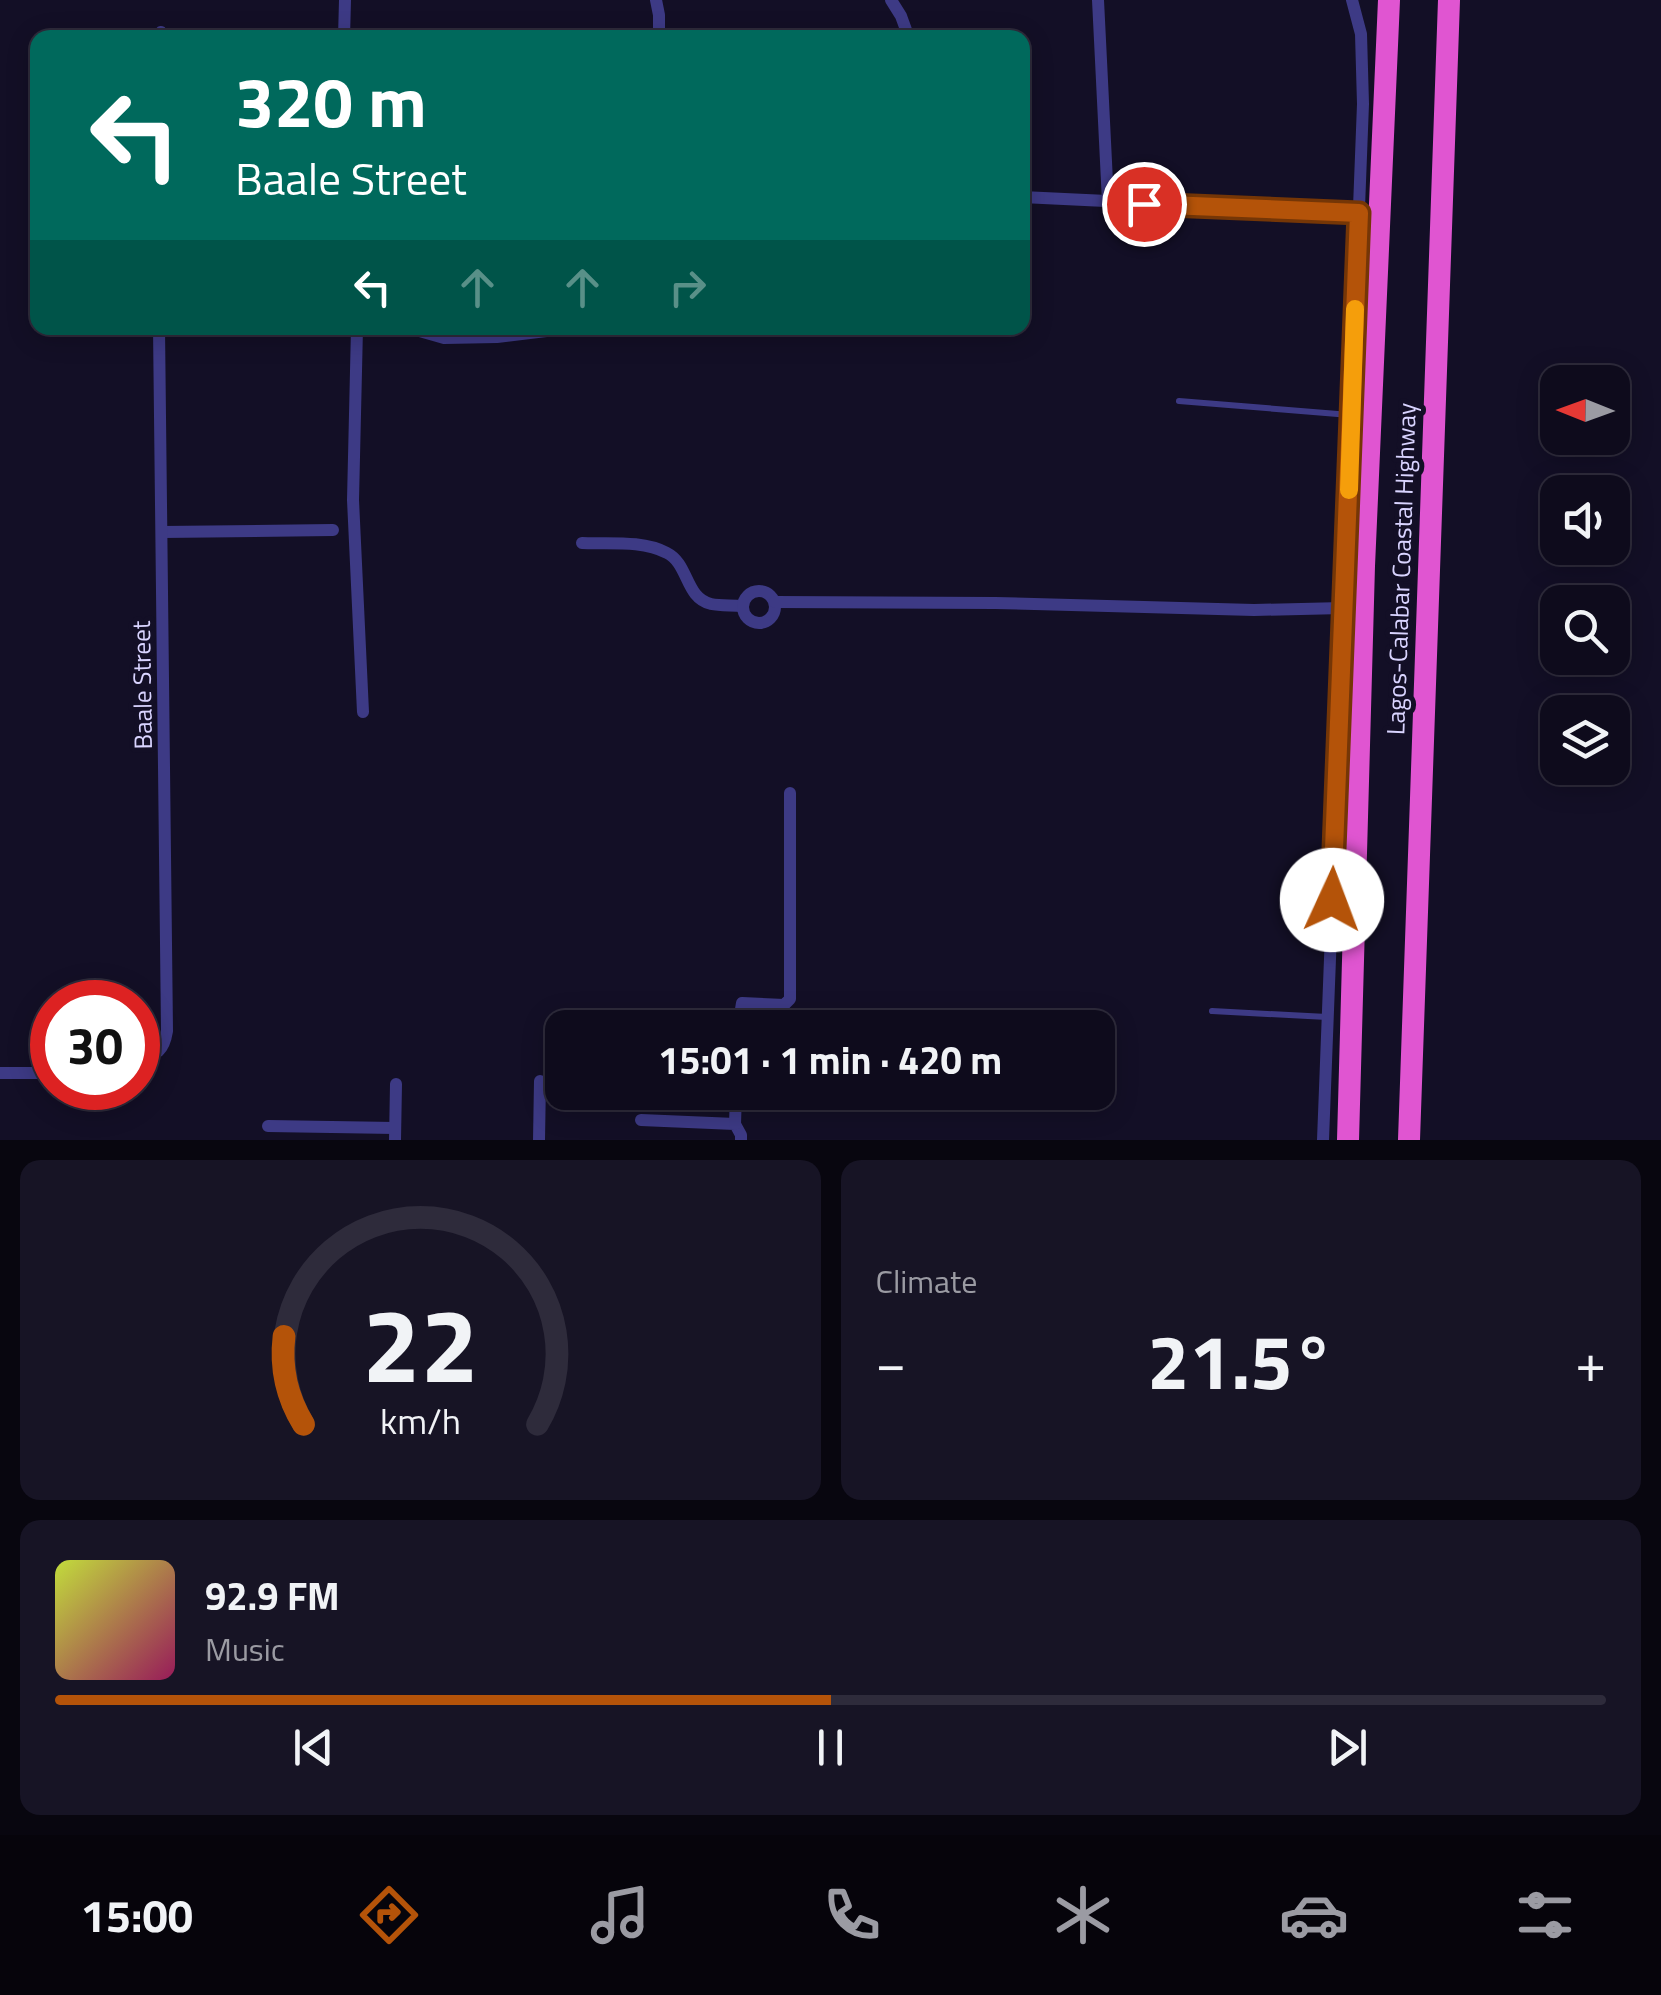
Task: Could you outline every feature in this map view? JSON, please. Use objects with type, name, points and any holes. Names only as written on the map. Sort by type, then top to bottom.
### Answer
[{"type":"highway","name":"Lagos-Calabar Coastal Highway","points":[[1348,1140],[1364,566],[1389,0]]},
{"type":"highway","name":"Lagos-Calabar Coastal Highway","points":[[1409,1140],[1449,0]]},
{"type":"street","points":[[344,0],[344,30]]},
{"type":"street","points":[[656,0],[658,30]]},
{"type":"street","points":[[891,0],[906,30]]},
{"type":"street","points":[[1098,0],[1108,202]]},
{"type":"street","points":[[1323,1140],[1363,104],[1362,34],[1352,0]]},
{"type":"street","points":[[1030,197],[1359,213]]},
{"type":"street","name":"Baale Street","points":[[159,335],[168,1031],[160,1052]]},
{"type":"street","points":[[358,335],[352,500],[364,712]]},
{"type":"street","points":[[434,335],[513,335]]},
{"type":"street","points":[[162,532],[332,530]]},
{"type":"street","points":[[582,543],[641,545],[667,552],[682,564],[697,597],[708,604],[742,606]]},
{"type":"street","points":[[757,590],[768,592],[775,602],[774,614],[766,622],[755,623],[745,617],[742,606],[746,595],[757,590]]},
{"type":"street","points":[[775,602],[1343,608]]},
{"type":"street","points":[[739,1010],[742,1003],[784,1005],[790,999],[790,792]]},
{"type":"street","points":[[0,1073],[30,1074]]},
{"type":"street","points":[[539,1140],[540,1081]]},
{"type":"street","points":[[268,1126],[395,1134],[396,1084]]},
{"type":"street","points":[[735,1110],[741,1140]]},
{"type":"street","points":[[642,1120],[735,1124]]},
{"type":"lane","points":[[1179,402],[1351,416]]},
{"type":"lane","points":[[1212,1010],[1328,1018]]},
{"type":"slow traffic","points":[[1349,490],[1355,309]]},
{"type":"route","points":[[1144,204],[1359,213],[1332,900]]}]
